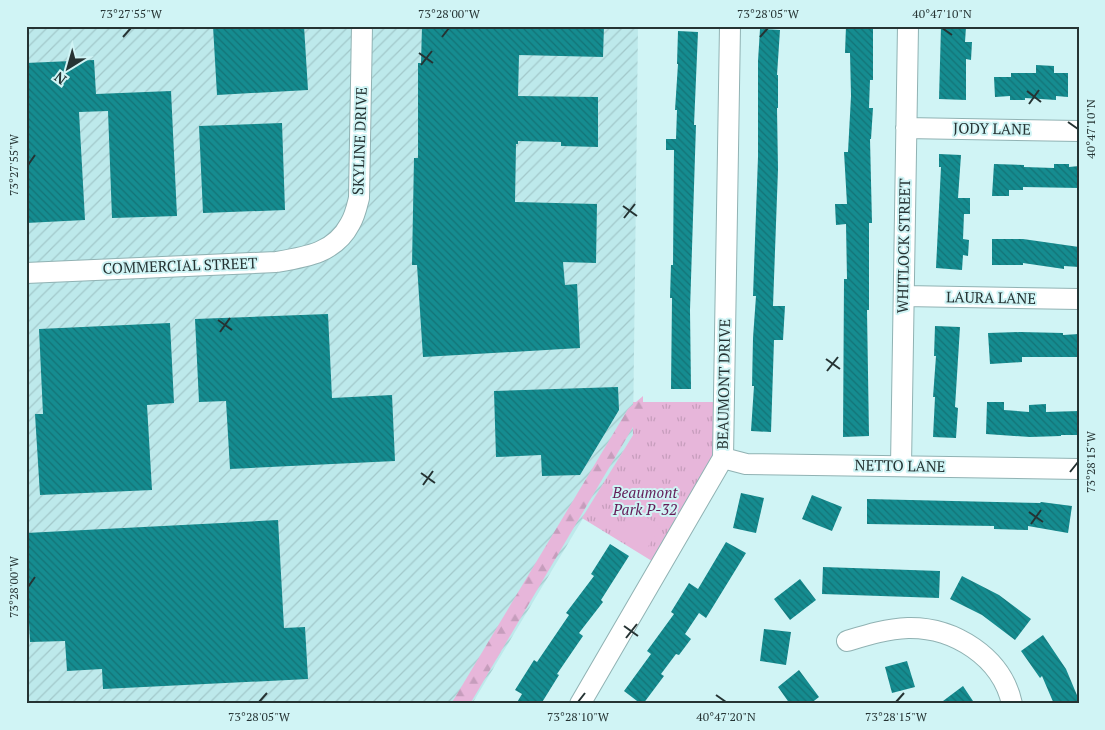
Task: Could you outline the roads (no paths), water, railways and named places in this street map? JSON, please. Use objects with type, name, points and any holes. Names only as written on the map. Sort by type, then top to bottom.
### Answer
[{"type":"street","name":"SKYLINE DRIVE","points":[[331,247],[344,234],[351,223],[359,198],[362,26]]},
{"type":"street","name":"BEAUMONT DRIVE","points":[[580,704],[722,458],[730,26]]},
{"type":"street","name":"WHITLOCK STREET","points":[[901,466],[908,26]]},
{"type":"street","name":"JODY LANE","points":[[906,128],[1079,131]]},
{"type":"street","name":"COMMERCIAL STREET","points":[[26,273],[276,262],[308,256],[331,247]]},
{"type":"street","name":"LAURA LANE","points":[[904,296],[1079,299]]},
{"type":"street","name":"NETTO LANE","points":[[722,458],[746,464],[1079,469]]},
{"type":"street","points":[[847,641],[880,631],[907,628],[923,629],[951,636],[968,644],[983,655],[999,673],[1010,693],[1012,704]]},
{"type":"park label","name":"Beaumont Park P-32","points":[[645,502]]}]
